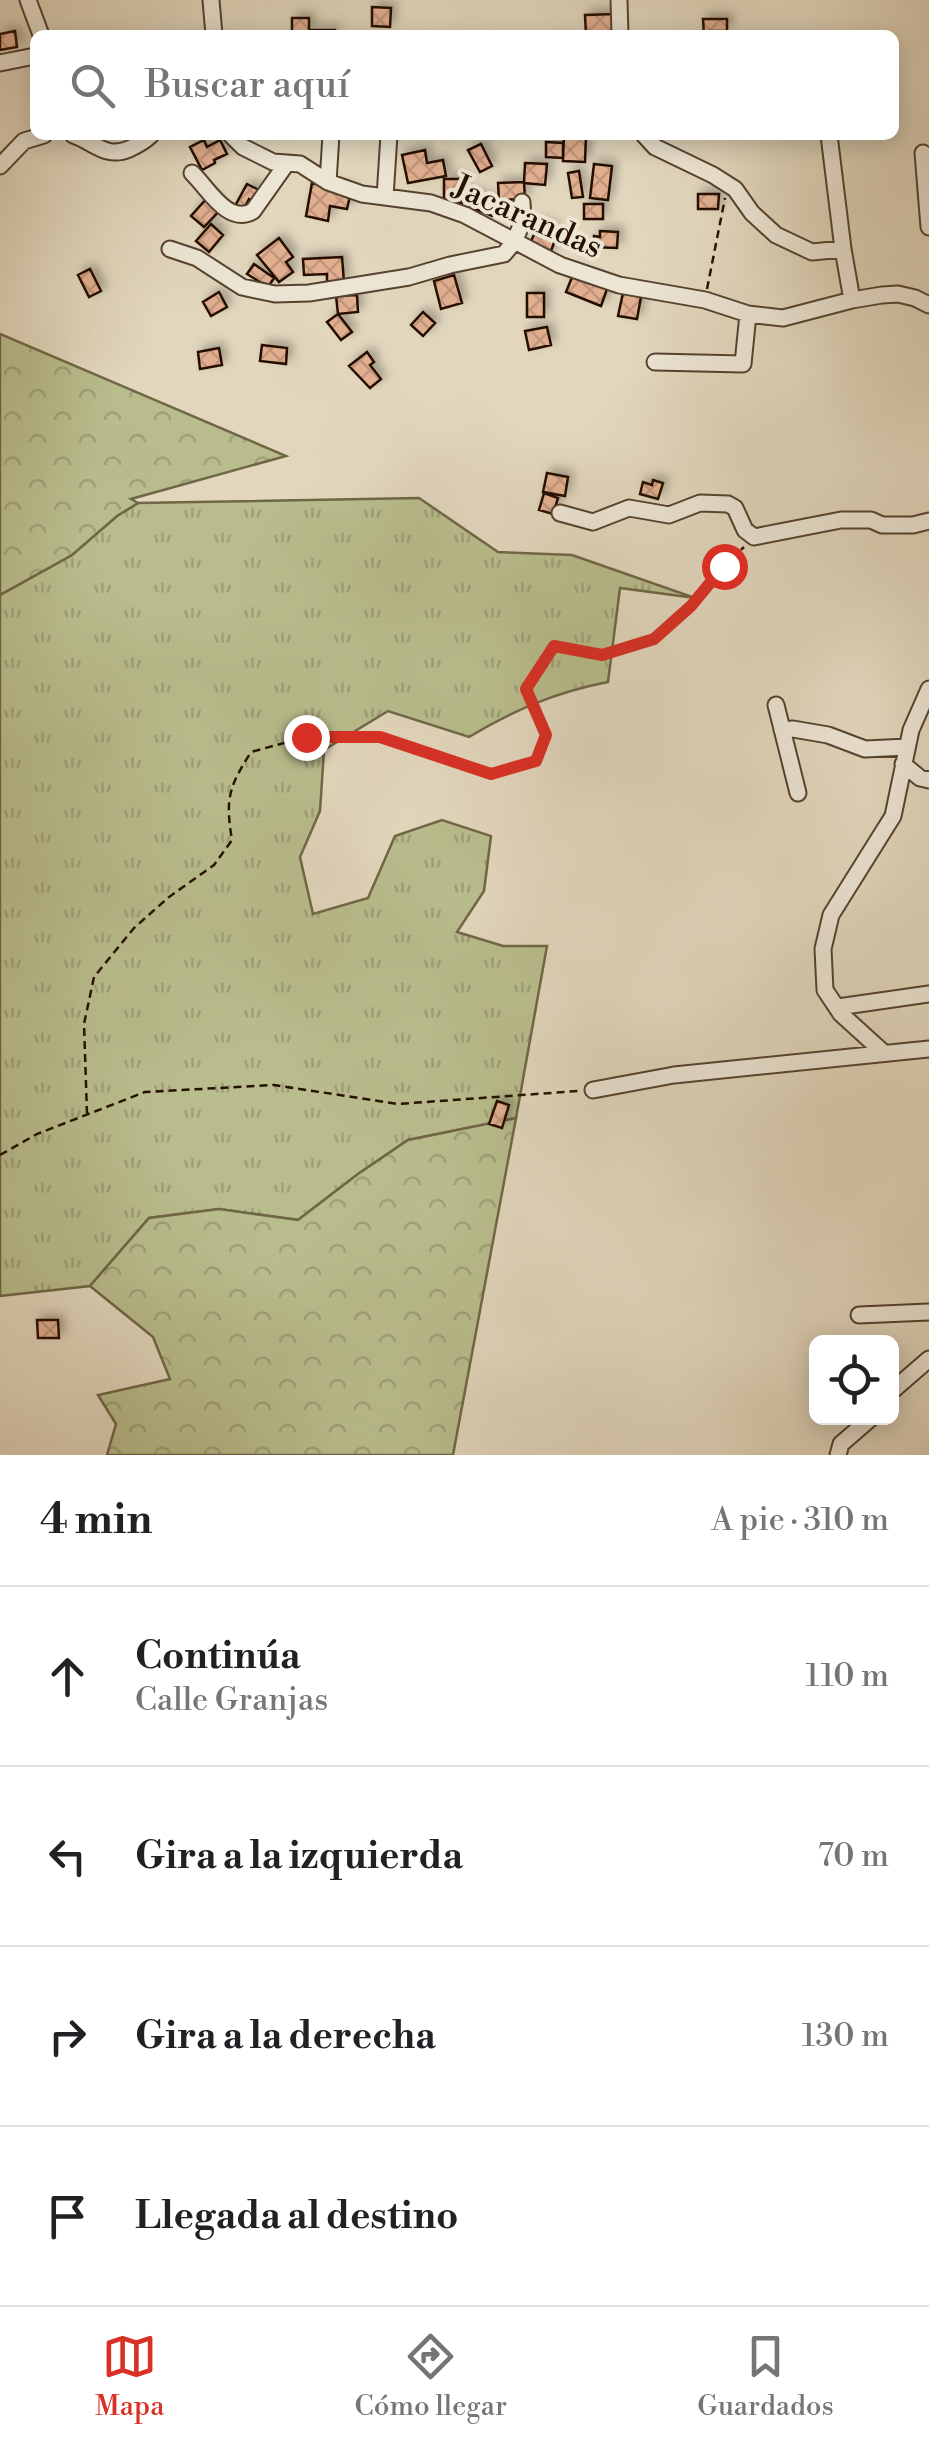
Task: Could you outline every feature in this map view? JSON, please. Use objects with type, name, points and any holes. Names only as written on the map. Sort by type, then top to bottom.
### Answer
[{"type":"street","points":[[28,0],[39,30]]},
{"type":"street","points":[[211,0],[214,30]]},
{"type":"street","points":[[619,0],[620,30]]},
{"type":"street","points":[[0,64],[30,57]]},
{"type":"street","points":[[0,166],[30,139]]},
{"type":"street","points":[[86,140],[115,154],[144,140]]},
{"type":"street","name":"Jacarandas","points":[[236,140],[273,162],[300,164],[328,182],[362,194],[431,203],[465,215],[560,265],[618,285],[705,300],[748,314],[784,318],[852,300],[898,294],[929,306]]},
{"type":"street","points":[[328,182],[331,140]]},
{"type":"street","points":[[385,197],[389,140]]},
{"type":"street","points":[[649,140],[734,188],[752,214],[776,235],[812,252],[843,249]]},
{"type":"street","points":[[830,140],[852,300]]},
{"type":"street","points":[[923,153],[929,227]]},
{"type":"street","points":[[192,172],[218,204],[240,216],[253,211],[288,163]]},
{"type":"street","points":[[170,249],[196,258],[242,287],[275,294],[309,293],[409,277],[504,254],[523,221],[522,202]]},
{"type":"street","points":[[655,362],[743,364],[748,314]]},
{"type":"street","points":[[560,512],[592,522],[629,508],[669,515],[700,503],[728,504],[754,537],[842,520],[872,520],[882,525],[929,521]]},
{"type":"street","points":[[884,1053],[842,1014],[825,990],[823,949],[831,916],[893,816],[911,730],[929,690]]},
{"type":"street","points":[[776,705],[798,794]]},
{"type":"street","points":[[782,730],[828,735],[864,749],[907,747]]},
{"type":"street","points":[[903,764],[920,778],[929,780]]},
{"type":"street","points":[[838,1007],[929,994]]},
{"type":"street","points":[[592,1090],[674,1075],[929,1048]]},
{"type":"street","points":[[859,1315],[929,1312]]},
{"type":"street","points":[[899,1386],[929,1358]]},
{"type":"street","points":[[838,1455],[842,1444],[863,1425]]},
{"type":"path","points":[[705,300],[725,196],[734,188]]},
{"type":"path","points":[[88,1114],[84,1024],[94,977],[134,928],[214,865],[232,840],[227,813],[232,783],[251,752],[306,737],[380,737],[491,774],[536,761],[546,735],[526,689],[554,646],[602,655],[654,639],[691,606],[754,537]]},
{"type":"path","points":[[0,1154],[37,1134],[145,1092],[274,1085],[398,1104],[592,1090]]},
{"type":"green space","points":[[0,334],[286,456],[131,499],[138,503],[72,555],[0,595]]},
{"type":"green space","points":[[419,498],[498,552],[572,555],[695,598],[620,588],[608,682],[536,703],[469,737],[388,711],[324,750],[320,811],[300,857],[313,914],[368,898],[395,836],[442,820],[491,836],[484,891],[457,932],[503,946],[547,946],[516,1118],[408,1140],[298,1220],[219,1209],[149,1218],[90,1286],[0,1296],[0,595],[72,555],[138,503]]},
{"type":"green space","points":[[516,1118],[453,1455],[107,1455],[116,1424],[98,1395],[170,1379],[153,1337],[90,1286],[149,1218],[219,1209],[298,1220],[408,1140]]},
{"type":"building","points":[[372,7],[391,8],[390,27],[372,26]]},
{"type":"building","points":[[615,14],[615,30],[586,30],[585,15]]},
{"type":"building","points":[[292,18],[309,18],[309,30],[292,30]]},
{"type":"building","points":[[703,19],[727,19],[727,30],[704,30]]},
{"type":"building","points":[[15,31],[17,47],[0,50],[0,34]]},
{"type":"building","points":[[204,140],[207,147],[220,140],[227,154],[202,170],[190,147]]},
{"type":"building","points":[[564,140],[586,140],[585,162],[563,161]]},
{"type":"building","points":[[546,142],[563,143],[563,158],[546,157]]},
{"type":"building","points":[[481,144],[492,166],[480,172],[468,150]]},
{"type":"building","points":[[425,150],[427,163],[443,160],[446,176],[408,183],[402,155]]},
{"type":"building","points":[[525,163],[547,164],[545,185],[524,183]]},
{"type":"building","points":[[594,164],[612,166],[608,200],[590,198]]},
{"type":"building","points":[[579,171],[583,197],[572,198],[568,173]]},
{"type":"building","points":[[444,179],[462,179],[462,203],[444,203]]},
{"type":"building","points":[[524,182],[525,199],[499,200],[498,183]]},
{"type":"building","points":[[312,183],[351,191],[347,209],[330,206],[328,221],[306,216]]},
{"type":"building","points":[[247,184],[261,191],[256,202],[249,199],[243,210],[235,206]]},
{"type":"building","points":[[472,193],[498,204],[492,216],[466,205]]},
{"type":"building","points":[[698,194],[719,194],[718,209],[698,209]]},
{"type":"building","points":[[208,197],[221,209],[204,227],[191,216]]},
{"type":"building","points":[[584,204],[603,204],[603,219],[584,219]]},
{"type":"building","points":[[539,223],[554,229],[550,254],[529,246]]},
{"type":"building","points":[[211,224],[223,235],[209,252],[196,241]]},
{"type":"building","points":[[600,231],[618,232],[617,248],[593,247],[594,236],[600,237]]},
{"type":"building","points":[[279,238],[293,257],[286,262],[293,272],[279,282],[257,255]]},
{"type":"building","points":[[342,257],[344,282],[327,283],[327,274],[304,275],[303,259]]},
{"type":"building","points":[[254,264],[274,278],[268,287],[247,274]]},
{"type":"building","points":[[90,269],[101,291],[89,297],[78,275]]},
{"type":"building","points":[[454,275],[462,303],[441,309],[434,281]]},
{"type":"building","points":[[573,275],[607,289],[601,306],[566,292]]},
{"type":"building","points":[[219,292],[227,307],[211,316],[203,302]]},
{"type":"building","points":[[527,293],[544,293],[544,317],[527,317]]},
{"type":"building","points":[[623,293],[641,297],[637,319],[618,316]]},
{"type":"building","points":[[357,295],[358,312],[338,314],[336,296]]},
{"type":"building","points":[[423,312],[435,323],[423,336],[411,325]]},
{"type":"building","points":[[338,314],[352,332],[341,340],[327,322]]},
{"type":"building","points":[[547,327],[551,345],[529,350],[525,331]]},
{"type":"building","points":[[262,345],[287,348],[286,364],[260,361]]},
{"type":"building","points":[[219,348],[222,365],[200,369],[198,352]]},
{"type":"building","points":[[367,352],[374,362],[370,365],[381,379],[370,388],[349,366]]},
{"type":"building","points":[[547,473],[568,477],[565,496],[543,492]]},
{"type":"building","points":[[653,480],[663,483],[658,499],[640,494],[643,482],[652,485]]},
{"type":"building","points":[[544,493],[558,498],[553,514],[539,510]]},
{"type":"building","points":[[497,1101],[509,1105],[502,1128],[489,1124]]},
{"type":"building","points":[[37,1320],[58,1320],[59,1338],[38,1338]]},
{"type":"route","points":[[306,737],[380,737],[491,774],[536,761],[546,735],[526,689],[554,646],[602,655],[654,639],[691,606],[724,566]]}]
